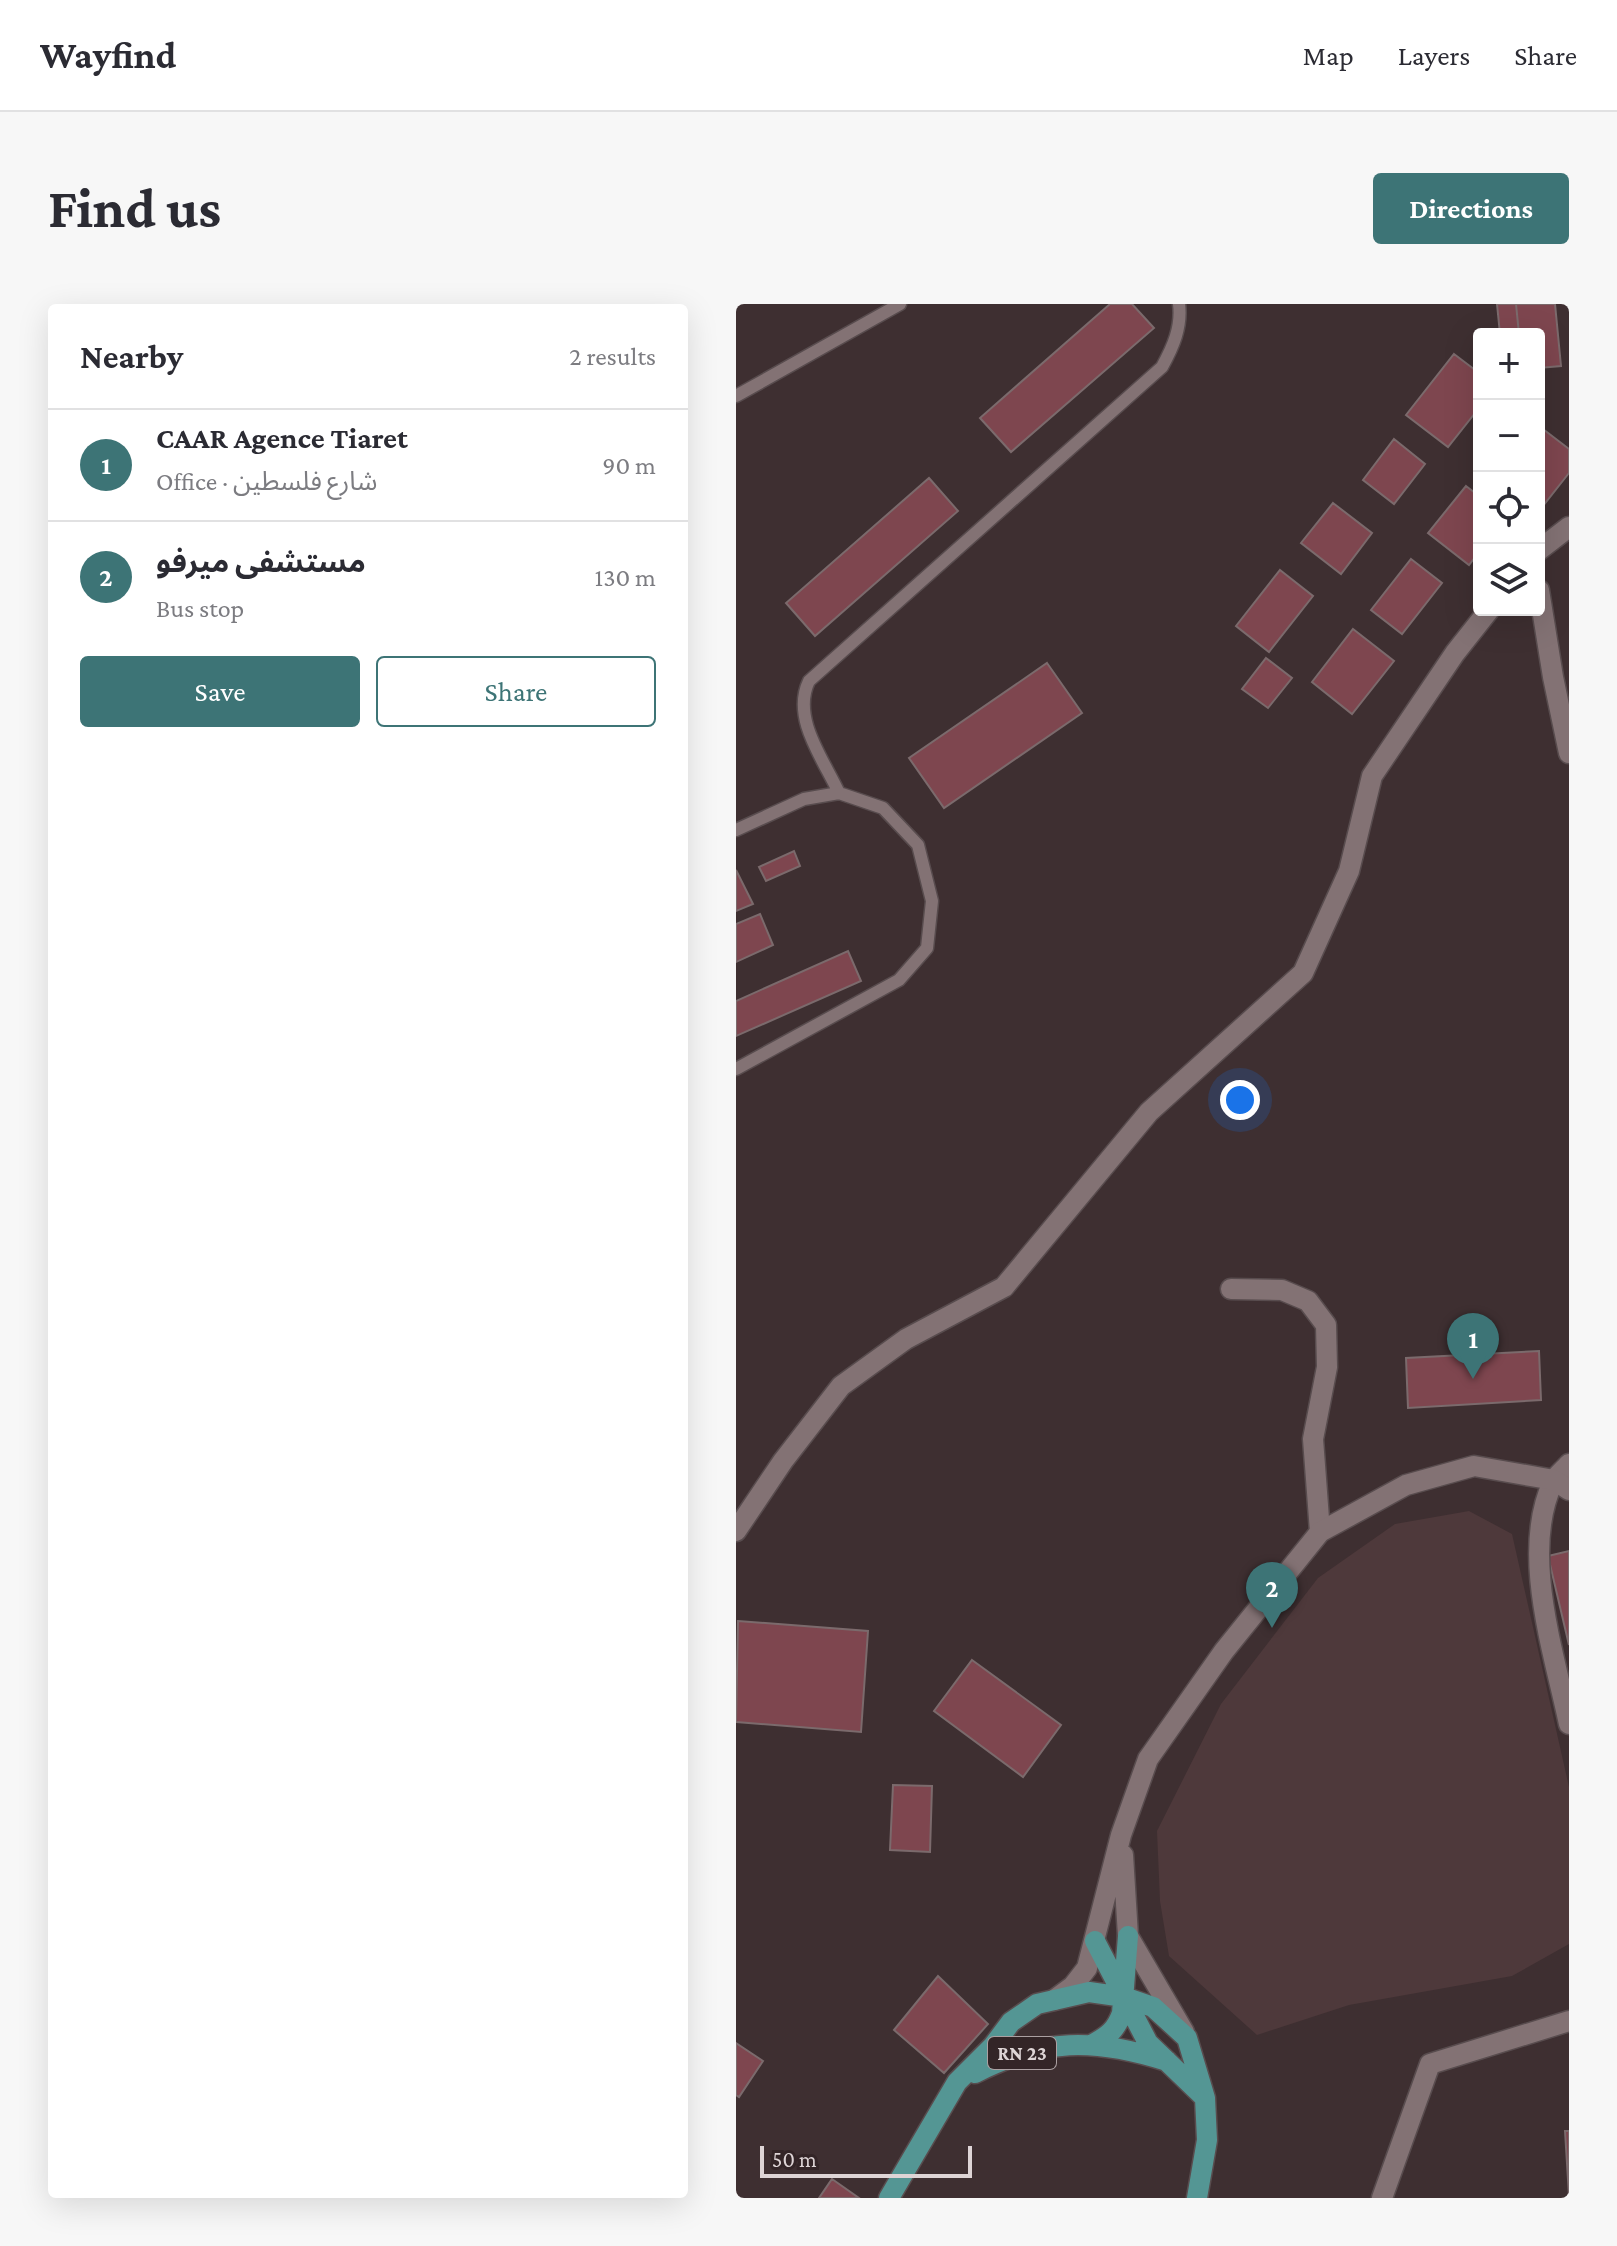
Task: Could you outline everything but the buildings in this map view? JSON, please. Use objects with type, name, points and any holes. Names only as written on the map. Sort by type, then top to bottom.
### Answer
[{"type":"main road","points":[[1093,2044],[1108,2036],[1117,2025],[1124,1997],[1128,1936]]},
{"type":"main road","points":[[1095,1941],[1148,2043],[1205,2098]]},
{"type":"main road","name":"RN 23","points":[[889,2198],[957,2082],[993,2046],[1011,2022],[1037,2004],[1089,1992],[1124,1997],[1153,2007],[1187,2038]]},
{"type":"main road","points":[[1187,2038],[1205,2098],[1207,2140],[1197,2198]]},
{"type":"main road","name":"RN 23","points":[[957,2082],[1005,2057],[1045,2046],[1093,2044],[1167,2061]]},
{"type":"street","points":[[1545,545],[1569,527]]},
{"type":"street","points":[[736,1531],[783,1461],[841,1386],[906,1339],[1004,1287],[1149,1112],[1303,973],[1349,871],[1372,776],[1455,653],[1484,616]]},
{"type":"street","points":[[1543,616],[1569,753]]},
{"type":"street","points":[[1231,1289],[1282,1290],[1308,1301],[1326,1325],[1327,1367],[1313,1439],[1320,1532]]},
{"type":"street","points":[[1569,1464],[1539,1526],[1539,1579],[1569,1724]]},
{"type":"street","points":[[1054,2000],[1073,1986],[1087,1968],[1121,1835],[1148,1759],[1224,1651],[1320,1532],[1406,1485],[1474,1466],[1561,1485]]},
{"type":"street","points":[[1121,1835],[1128,1936],[1187,2038]]},
{"type":"street","points":[[1382,2198],[1430,2064],[1569,2021]]},
{"type":"lane","points":[[736,396],[900,304]]},
{"type":"lane","points":[[839,793],[805,721],[802,707],[809,681],[1162,367],[1173,348],[1181,319],[1179,304]]},
{"type":"lane","points":[[736,830],[804,799],[839,793],[883,808],[918,845],[932,901],[927,948],[899,980],[736,1069]]},
{"type":"shaded area","points":[[1469,1511],[1512,1534],[1569,1787],[1569,1944],[1512,1976],[1349,2005],[1257,2035],[1169,1956],[1160,1901],[1157,1831],[1221,1704],[1318,1578],[1395,1524]]},
{"type":"place","name":"CAAR Agence Tiaret","points":[[1473,1379]]},
{"type":"place","name":"مستشفى ميرفو","points":[[1272,1628]]}]
